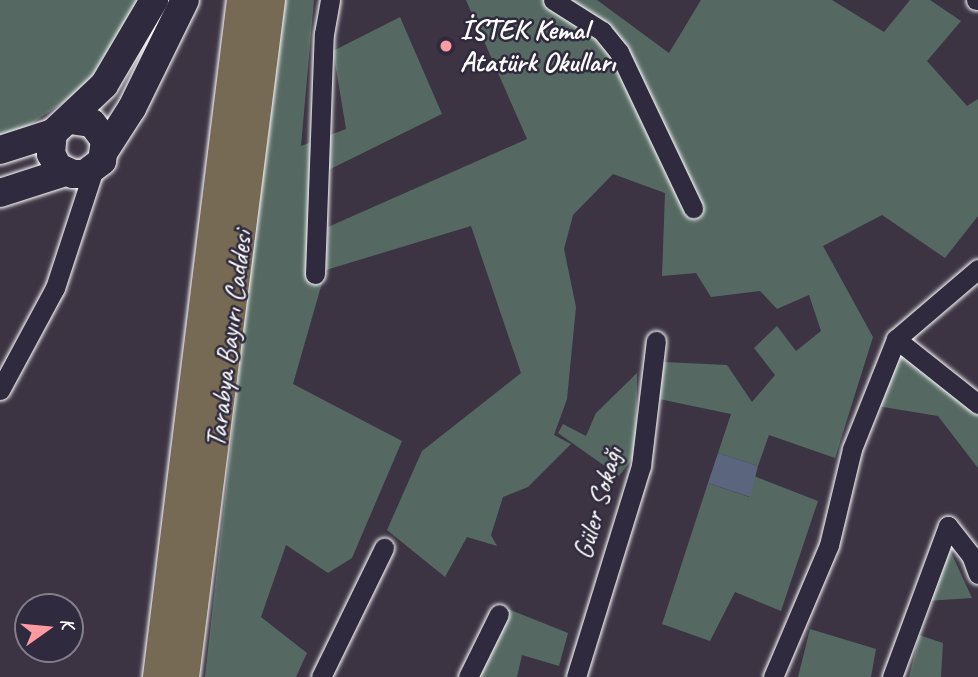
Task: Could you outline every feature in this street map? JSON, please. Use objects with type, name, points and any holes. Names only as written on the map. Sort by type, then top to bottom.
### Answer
[{"type":"main road","points":[[83,166],[51,154],[62,126],[122,61],[154,0]]},
{"type":"main road","points":[[0,193],[83,166],[132,108],[185,0]]},
{"type":"main road","name":"Tarabya Bayırı Caddesi","points":[[159,677],[243,0]]},
{"type":"main road","name":"Tarabya Bayırı Caddesi","points":[[184,677],[269,0]]},
{"type":"main road","points":[[0,150],[62,126],[96,125],[83,166]]},
{"type":"street","points":[[315,274],[324,34],[330,0]]},
{"type":"street","points":[[553,0],[602,31],[619,52],[693,208]]},
{"type":"street","points":[[0,390],[20,360],[55,288],[75,218],[83,166]]},
{"type":"street","points":[[772,677],[829,545],[852,449],[896,339],[978,269]]},
{"type":"street","points":[[896,339],[978,404]]},
{"type":"street","name":"Güler Sokağı","points":[[576,677],[641,466],[656,341]]},
{"type":"street","points":[[0,370],[20,360]]},
{"type":"street","points":[[891,677],[948,526],[971,555],[978,574]]},
{"type":"street","points":[[321,677],[384,548]]},
{"type":"street","points":[[468,677],[499,614]]},
{"type":"green space","points":[[0,0],[143,0],[130,29],[78,93],[16,134],[0,138]]},
{"type":"green space","points":[[280,0],[314,0],[301,146],[346,129],[333,51],[400,17],[442,114],[316,176],[308,278],[322,283],[293,384],[402,441],[352,558],[328,573],[286,545],[261,617],[307,653],[296,677],[205,677]]},
{"type":"green space","points":[[466,0],[597,0],[669,53],[701,0],[832,0],[884,32],[910,0],[930,0],[961,21],[927,61],[967,106],[978,99],[978,216],[945,258],[882,215],[823,246],[873,337],[835,458],[769,435],[758,466],[718,453],[731,414],[659,399],[664,362],[727,365],[752,402],[775,375],[754,348],[777,326],[796,351],[821,331],[809,295],[777,309],[760,291],[711,297],[696,273],[662,276],[665,193],[613,174],[573,215],[564,249],[576,307],[567,399],[554,435],[571,444],[528,487],[503,497],[491,535],[497,546],[467,537],[445,577],[387,530],[422,451],[521,373],[471,226],[326,270],[328,227],[527,139]]},
{"type":"green space","points":[[903,342],[978,412],[978,468],[938,416],[877,406]]},
{"type":"green space","points":[[637,373],[636,454],[619,476],[558,433],[563,424],[586,436],[596,413]]},
{"type":"green space","points":[[754,476],[818,501],[781,611],[735,592],[710,641],[662,624],[708,483],[749,497]]},
{"type":"green space","points":[[950,550],[972,598],[926,601],[937,558]]},
{"type":"green space","points":[[508,609],[568,633],[559,666],[522,655],[517,677],[474,677]]},
{"type":"green space","points":[[810,629],[876,649],[871,677],[798,677]]},
{"type":"green space","points":[[919,635],[943,643],[941,677],[909,677]]},
{"type":"water","points":[[718,453],[758,466],[750,497],[708,483]]},
{"type":"place","name":"İSTEK Kemal Atatürk Okulları","points":[[446,46]]}]
